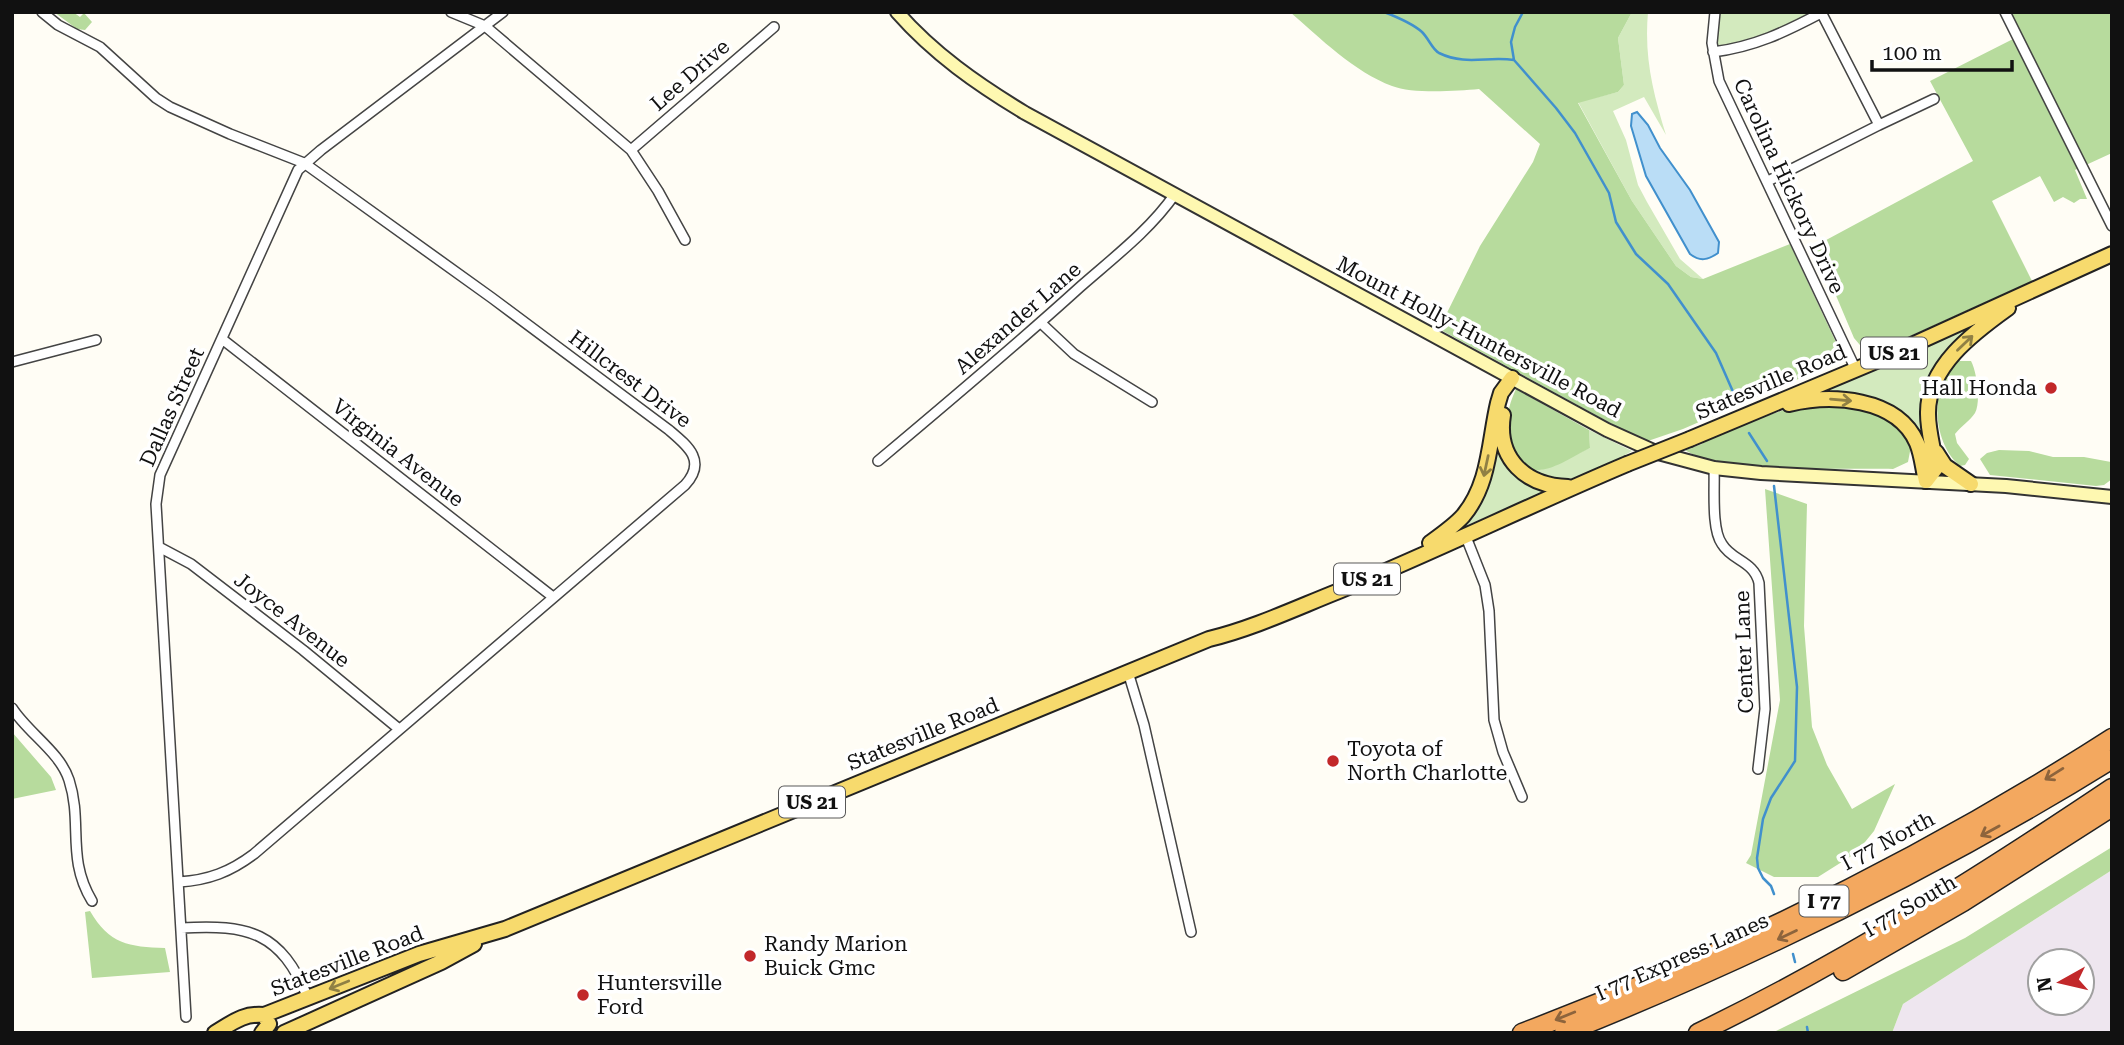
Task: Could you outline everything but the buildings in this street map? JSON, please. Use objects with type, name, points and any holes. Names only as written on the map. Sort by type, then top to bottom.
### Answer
[{"type":"highway","name":"I 77 North","points":[[1522,1033],[1684,967],[1808,909],[1988,813],[2112,738]]},
{"type":"highway","name":"I 77 Express Lanes","points":[[1564,1033],[1690,980],[1863,898],[1997,827],[2112,759]]},
{"type":"highway","points":[[1698,1033],[1778,993],[1897,926],[2112,788]]},
{"type":"highway","name":"I 77 South","points":[[1725,1033],[1904,937],[2022,866],[2112,807]]},
{"type":"main road","name":"Mount Holly-Huntersville Road","points":[[897,12],[938,54],[994,94],[1633,442],[1674,458],[1714,468],[1971,484],[2112,497]]},
{"type":"main road","name":"Statesville Road","points":[[1209,639],[1241,631],[1466,537],[1573,487],[1856,370],[2112,254]]},
{"type":"main road","points":[[1926,481],[1936,468],[1928,425],[1928,404],[1939,375],[1965,342],[2037,289]]},
{"type":"main road","points":[[1512,378],[1502,422],[1507,452],[1521,472],[1535,481],[1551,486],[1573,487]]},
{"type":"main road","points":[[1430,543],[1463,516],[1475,497],[1486,467],[1501,393],[1512,378]]},
{"type":"main road","points":[[1750,414],[1797,402],[1826,399],[1853,401],[1880,409],[1900,421],[1913,436],[1920,452],[1926,481]]},
{"type":"main road","points":[[1934,448],[1945,466],[1971,484]]},
{"type":"main road","name":"Statesville Road","points":[[284,1033],[441,962],[496,932],[1209,639],[1237,623],[1430,543],[1497,516],[1520,510]]},
{"type":"main road","name":"Statesville Road","points":[[215,1033],[235,1020],[254,1014],[264,1015],[419,954],[496,932]]},
{"type":"main road","points":[[262,1033],[269,1024],[264,1015]]},
{"type":"street","name":"Hillcrest Drive","points":[[42,12],[100,47],[156,98],[170,107],[304,163],[584,366],[669,430],[688,446],[693,454],[694,472],[685,485],[233,870],[211,878],[179,882]]},
{"type":"street","points":[[451,12],[488,20],[631,150],[685,240]]},
{"type":"street","name":"Dallas Street","points":[[186,1017],[156,504],[160,475],[298,170],[488,20],[503,12]]},
{"type":"street","name":"Carolina Hickory Drive","points":[[1715,12],[1713,52],[1719,82],[1856,370]]},
{"type":"street","points":[[2005,12],[2112,226]]},
{"type":"street","points":[[1713,52],[1768,40],[1821,13],[1879,125]]},
{"type":"street","name":"Lee Drive","points":[[631,150],[774,27]]},
{"type":"street","points":[[1768,181],[1934,99]]},
{"type":"street","name":"Alexander Lane","points":[[878,461],[1041,323],[1157,218],[1175,194]]},
{"type":"street","points":[[1041,323],[1074,354],[1152,402]]},
{"type":"street","name":"Virginia Avenue","points":[[222,339],[553,597]]},
{"type":"street","points":[[12,362],[96,340]]},
{"type":"street","name":"Center Lane","points":[[1714,468],[1718,538],[1726,549],[1752,568],[1759,583],[1765,685],[1764,724],[1758,769]]},
{"type":"street","points":[[1466,537],[1485,585],[1489,611],[1494,720],[1503,752],[1522,797]]},
{"type":"street","name":"Joyce Avenue","points":[[159,547],[191,564],[303,650],[398,729]]},
{"type":"street","points":[[1128,672],[1144,725],[1191,932]]},
{"type":"street","points":[[12,708],[60,763],[68,777],[77,867],[92,901]]},
{"type":"street","points":[[181,928],[230,927],[248,931],[267,940],[283,953],[296,970],[308,998]]},
{"type":"shaded area","points":[[2112,870],[2112,1033],[1892,1033],[1903,1004]]},
{"type":"green space","points":[[54,12],[73,12],[80,17],[84,13],[92,22],[85,30],[77,29]]},
{"type":"green space","points":[[1290,12],[1632,12],[1618,38],[1624,85],[1618,92],[1578,103],[1632,201],[1676,266],[1691,277],[1703,279],[1790,244],[1841,353],[1840,361],[1683,429],[1645,442],[1439,329],[1480,246],[1533,162],[1540,144],[1479,89],[1422,91],[1392,86],[1351,63]]},
{"type":"green space","points":[[1632,12],[1648,12],[1647,45],[1651,75],[1666,135],[1644,97],[1613,111],[1626,140],[1638,185],[1647,202],[1680,259],[1703,279],[1691,277],[1676,266],[1632,201],[1578,102],[1618,92],[1624,85],[1618,38]]},
{"type":"green space","points":[[1715,12],[1821,12],[1786,31],[1713,52]]},
{"type":"green space","points":[[2005,12],[2112,12],[2112,153],[2075,170],[2087,199],[2074,203],[2063,197],[2054,202],[2040,176],[1992,201],[2032,281],[1875,352],[1865,351],[1854,338],[1815,246],[1973,161],[1930,81],[2017,37]]},
{"type":"green space","points":[[1996,313],[1936,374],[1930,443],[1924,450],[1800,399]]},
{"type":"green space","points":[[1959,361],[1971,361],[1978,395],[1975,413],[1955,434],[1957,443],[1969,459],[1965,465],[1960,466],[1944,443],[1937,413],[1942,383]]},
{"type":"green space","points":[[1516,389],[1589,430],[1590,448],[1545,469],[1534,470],[1524,465],[1514,453],[1507,435],[1507,417]]},
{"type":"green space","points":[[1820,403],[1863,407],[1897,423],[1911,446],[1908,462],[1893,469],[1785,468],[1725,463],[1685,450],[1702,444],[1710,434],[1797,406]]},
{"type":"green space","points":[[1497,424],[1502,446],[1553,489],[1446,534],[1462,521]]},
{"type":"green space","points":[[1589,430],[1632,451],[1592,474],[1570,481],[1546,480],[1525,466],[1541,470],[1590,448]]},
{"type":"green space","points":[[1999,450],[2029,451],[2053,457],[2084,457],[2111,462],[2112,479],[2104,485],[2096,486],[1990,475],[1980,459],[1987,453]]},
{"type":"green space","points":[[1765,489],[1807,504],[1804,626],[1812,727],[1827,765],[1852,809],[1895,784],[1874,831],[1856,853],[1818,877],[1774,877],[1746,863],[1751,855],[1780,700]]},
{"type":"green space","points":[[12,732],[51,777],[56,790],[12,799]]},
{"type":"green space","points":[[2112,847],[2112,870],[1903,1004],[1892,1033],[1772,1033],[1965,938]]},
{"type":"green space","points":[[90,911],[105,931],[121,941],[130,945],[165,948],[170,972],[92,978],[85,912]]},
{"type":"water","points":[[1637,112],[1690,190],[1719,242],[1718,253],[1711,257],[1701,259],[1690,254],[1646,176],[1631,126],[1632,114]]},
{"type":"waterway","points":[[1384,12],[1418,29],[1439,53],[1449,57],[1467,60],[1514,60]]},
{"type":"waterway","points":[[1523,12],[1511,42],[1514,60],[1575,133],[1609,193],[1616,222],[1636,254],[1668,284],[1716,353],[1734,394]]},
{"type":"waterway","points":[[1749,433],[1767,461]]},
{"type":"waterway","points":[[1774,486],[1797,687],[1795,761],[1771,798],[1763,819],[1757,858],[1758,868],[1774,894]]},
{"type":"waterway","points":[[1793,954],[1795,962]]},
{"type":"waterway","points":[[1807,1027],[1808,1033]]},
{"type":"place","name":"Hall Honda","points":[[2051,388]]},
{"type":"place","name":"Toyota of North Charlotte","points":[[1333,761]]},
{"type":"place","name":"Randy Marion Buick Gmc","points":[[750,956]]},
{"type":"place","name":"Huntersville Ford","points":[[583,995]]}]
